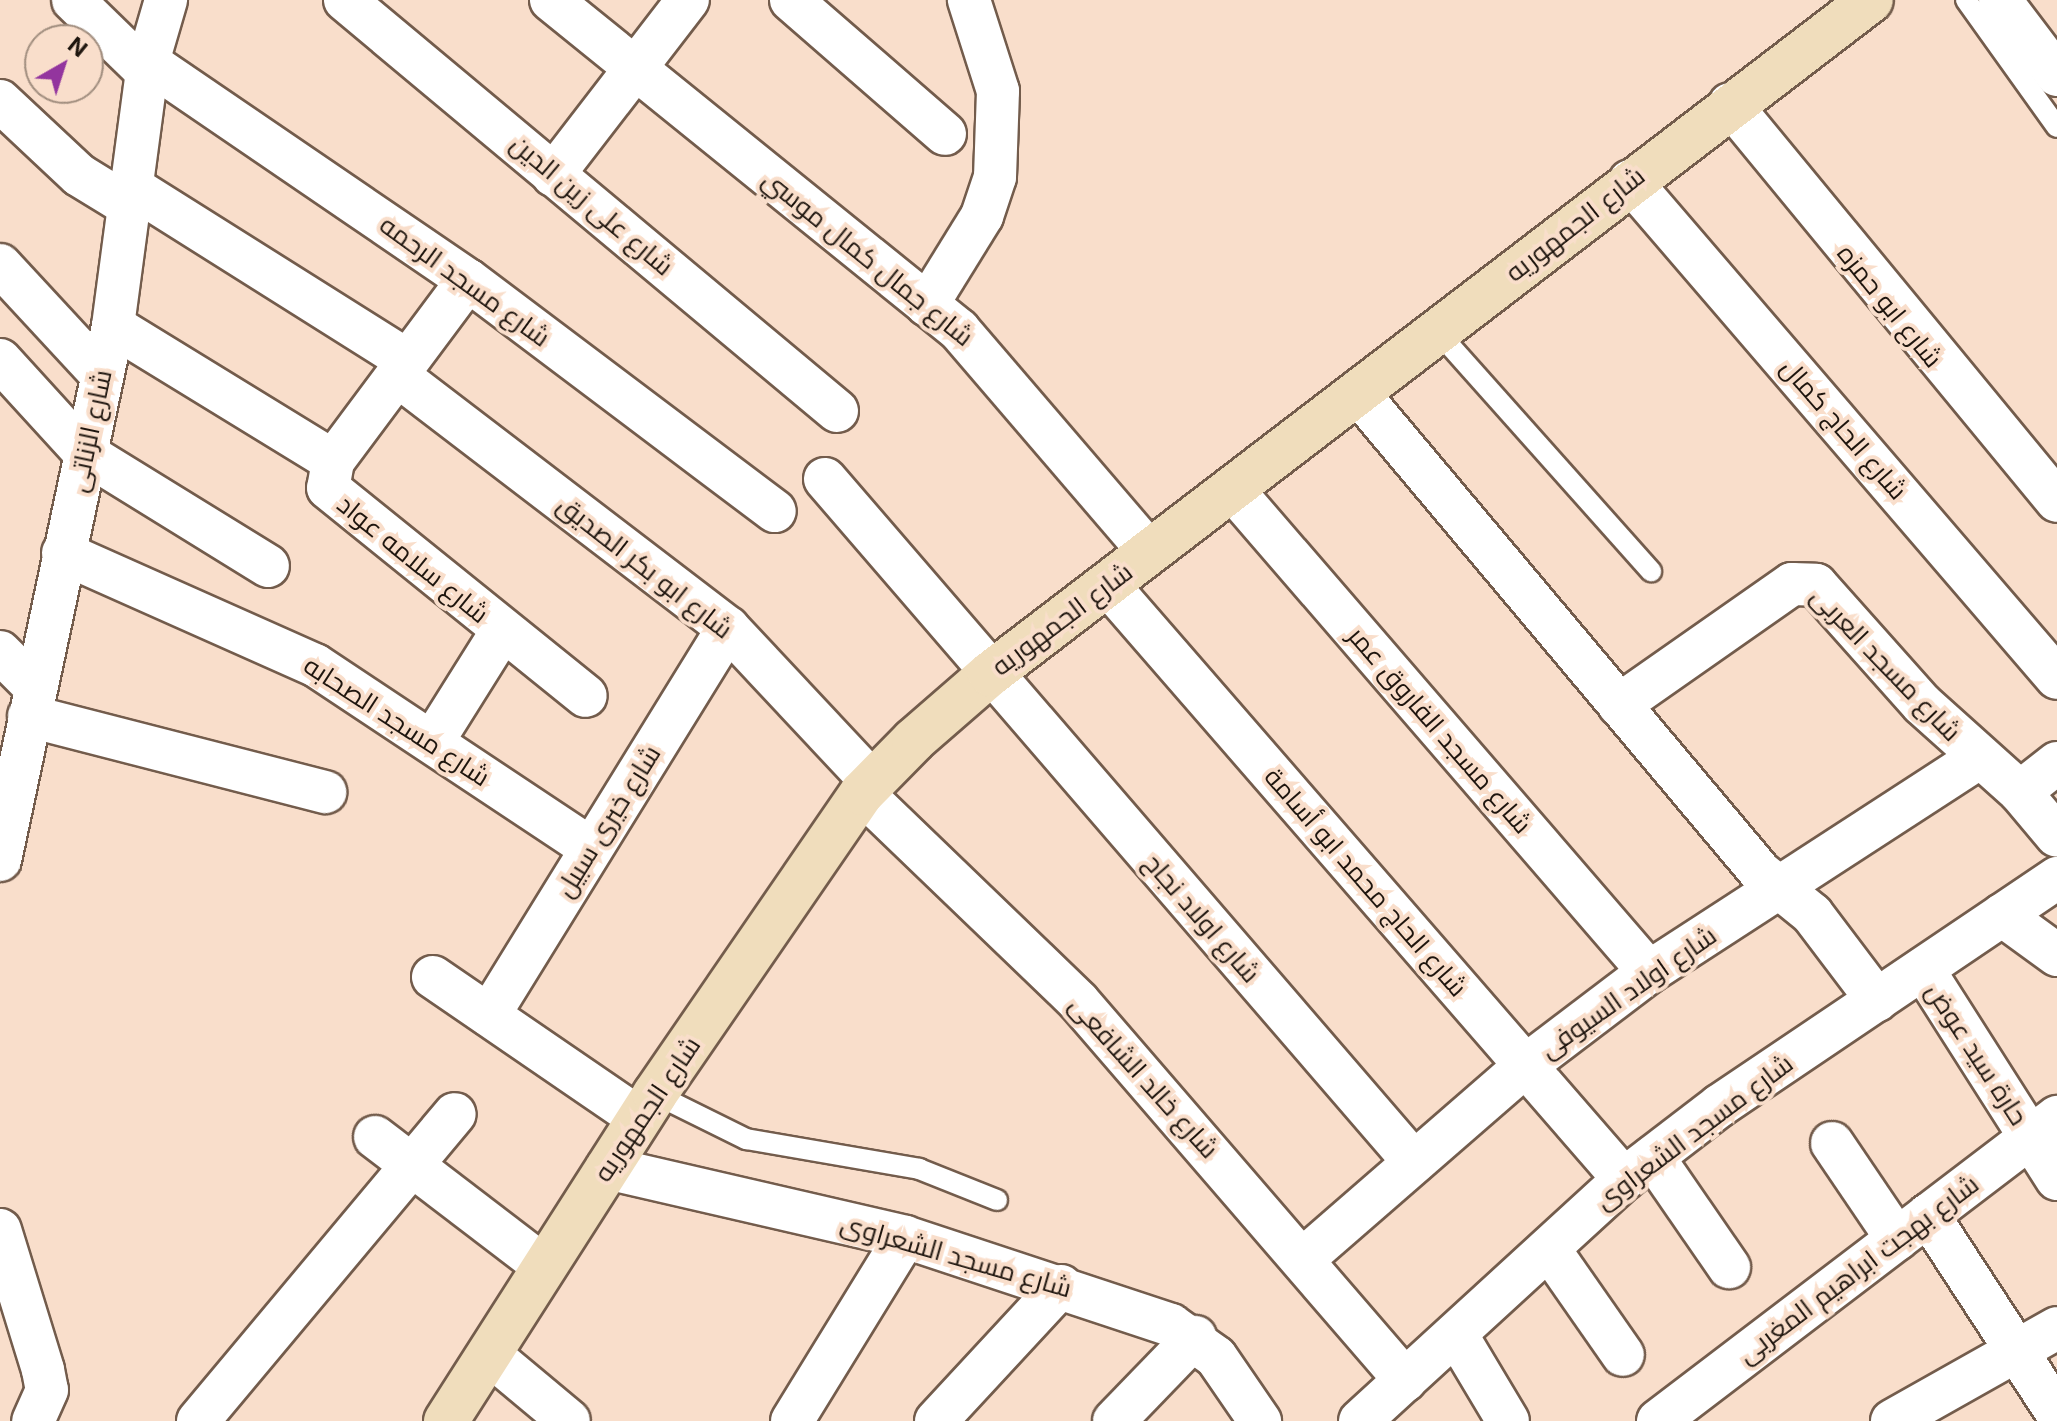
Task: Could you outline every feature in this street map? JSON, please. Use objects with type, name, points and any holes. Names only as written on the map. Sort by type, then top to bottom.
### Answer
[{"type":"main road","name":"شارع الجمهوريه","points":[[446,1421],[647,1106],[867,788],[990,674],[1730,104],[1871,0]]},
{"type":"street","name":"شارع مسجد الرحمه","points":[[73,0],[148,67],[468,280],[775,511]]},
{"type":"street","name":"شارع الزناتى","points":[[0,860],[113,326],[133,198],[148,67],[166,0]]},
{"type":"street","name":"شارع على زين الدين","points":[[345,0],[837,411]]},
{"type":"street","name":"شارع جمال كمال موسي","points":[[551,0],[988,357],[1149,552]]},
{"type":"street","points":[[553,175],[632,67],[688,0]]},
{"type":"street","points":[[791,0],[945,134]]},
{"type":"street","points":[[927,305],[982,216],[995,177],[998,91],[969,0]]},
{"type":"street","points":[[2000,0],[2057,75]]},
{"type":"street","name":"شارع ابو بكر الصديق","points":[[0,101],[79,175],[133,198],[402,367],[728,628],[867,788]]},
{"type":"street","name":"شارع ابو حمزه","points":[[1730,104],[2057,501]]},
{"type":"street","name":"شارع الحاج كمال","points":[[1630,181],[2057,678]]},
{"type":"street","points":[[0,265],[102,375]]},
{"type":"street","name":"شارع سلامه عواد","points":[[468,280],[333,461],[328,488],[337,502],[586,696]]},
{"type":"street","points":[[113,326],[333,461]]},
{"type":"street","points":[[0,360],[85,453],[268,566]]},
{"type":"street","points":[[1357,392],[1619,705],[1781,888],[1812,914],[1877,1000]]},
{"type":"street","name":"شارع اولاد نجاح","points":[[825,479],[914,576],[990,674],[1414,1162]]},
{"type":"street","name":"شارع مسجد الفاروق عمر","points":[[1232,489],[1649,972]]},
{"type":"street","name":"شارع مسجد الصحابه","points":[[63,553],[302,659],[433,741],[590,848]]},
{"type":"street","name":"شارع مسجد العربى","points":[[1619,705],[1792,584],[1805,582],[1816,585],[1978,758],[2020,792],[2057,836]]},
{"type":"street","name":"شارع الحاج محمد ابو أسامة","points":[[1108,585],[1525,1066],[1638,1168],[1729,1267]]},
{"type":"street","name":"شارع خيرى سبيل","points":[[489,1015],[728,628]]},
{"type":"street","points":[[433,741],[502,631]]},
{"type":"street","points":[[0,652],[32,701],[325,792]]},
{"type":"street","name":"شارع اولاد السيوفى","points":[[1303,1259],[1525,1066],[1649,972],[1978,758]]},
{"type":"street","points":[[2020,792],[2057,763]]},
{"type":"street","name":"شارع خالد الشافعى","points":[[867,788],[1078,1001],[1405,1380]]},
{"type":"street","name":"شارع مسجد الشعراوى","points":[[1360,1421],[1638,1168],[2057,878]]},
{"type":"street","points":[[2002,915],[2057,955]]},
{"type":"street","name":"حارة سيد عوض","points":[[1923,969],[2044,1127],[2057,1179]]},
{"type":"street","points":[[433,977],[489,1015],[647,1106]]},
{"type":"street","points":[[198,1421],[455,1114]]},
{"type":"street","name":"شارع بهجت ابراهيم المغربى","points":[[1658,1421],[2044,1127]]},
{"type":"street","points":[[375,1137],[544,1266]]},
{"type":"street","points":[[1832,1143],[1912,1227],[2016,1351],[2057,1413]]},
{"type":"street","name":"شارع مسجد الشعراوى","points":[[607,1168],[905,1237],[1061,1286],[1195,1337]]},
{"type":"street","points":[[0,1230],[47,1390],[33,1421]]},
{"type":"street","points":[[792,1421],[905,1237]]},
{"type":"street","points":[[1549,1249],[1623,1355]]},
{"type":"street","points":[[936,1421],[1061,1286]]},
{"type":"street","points":[[1892,1421],[2057,1328]]},
{"type":"street","points":[[1456,1334],[1508,1421]]},
{"type":"street","points":[[1114,1421],[1195,1337],[1260,1421]]},
{"type":"street","points":[[489,1354],[569,1421]]},
{"type":"lane","points":[[1966,0],[2057,127]]},
{"type":"lane","points":[[1437,331],[1651,571]]},
{"type":"lane","points":[[647,1106],[746,1139],[919,1169],[997,1200]]}]
